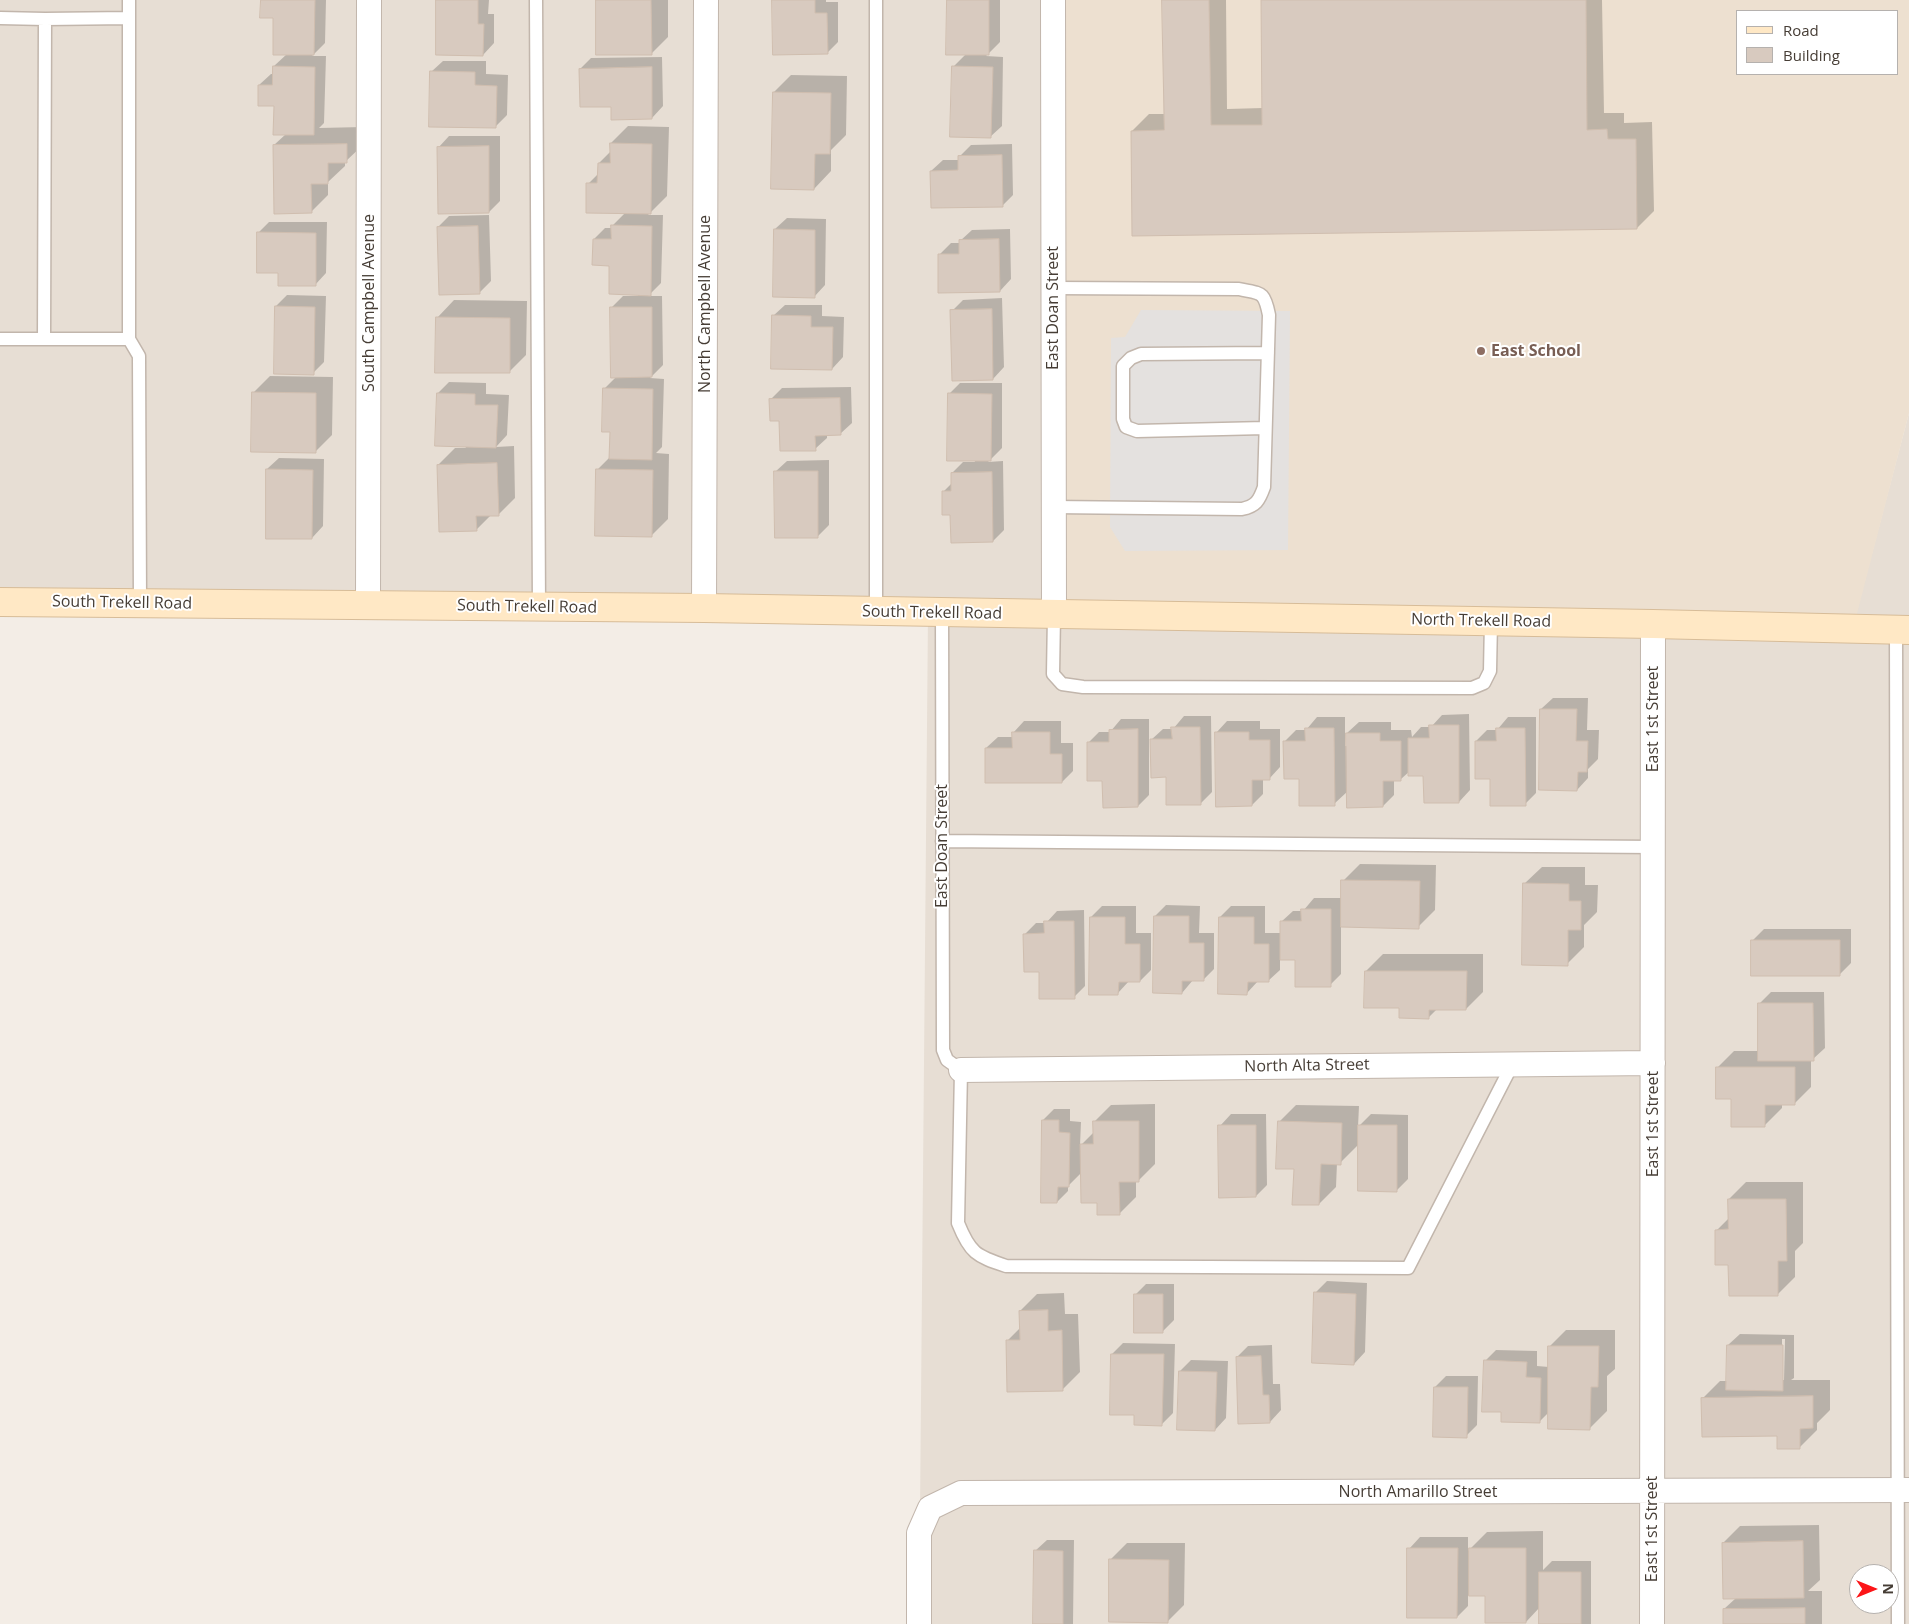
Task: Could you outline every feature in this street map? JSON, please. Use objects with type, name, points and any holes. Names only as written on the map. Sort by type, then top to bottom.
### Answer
[{"type":"main road","name":"South Trekell Road","points":[[0,602],[704,608],[1054,615]]},
{"type":"main road","name":"North Trekell Road","points":[[1054,615],[1491,621],[1903,630]]},
{"type":"street","name":"South Campbell Avenue","points":[[368,605],[369,0]]},
{"type":"street","name":"North Campbell Avenue","points":[[704,608],[706,0]]},
{"type":"street","name":"East Doan Street","points":[[1054,0],[1054,615]]},
{"type":"street","name":"East 1st Street","points":[[1652,1624],[1653,624]]},
{"type":"street","name":"North Alta Street","points":[[961,1070],[1653,1063]]},
{"type":"street","name":"North Amarillo Street","points":[[919,1624],[919,1533],[930,1508],[961,1493],[1904,1490]]},
{"type":"lane","points":[[129,0],[129,339],[139,356],[140,603]]},
{"type":"lane","points":[[536,0],[539,607]]},
{"type":"lane","points":[[876,0],[876,612]]},
{"type":"lane","points":[[0,18],[129,18]]},
{"type":"lane","points":[[44,339],[45,19]]},
{"type":"lane","points":[[1054,288],[1239,289],[1259,293],[1266,299],[1269,315],[1264,487],[1259,501],[1253,507],[1242,510],[1054,508]]},
{"type":"lane","points":[[0,339],[129,339]]},
{"type":"lane","points":[[1266,428],[1137,431],[1126,427],[1123,419],[1123,366],[1131,358],[1141,354],[1268,353]]},
{"type":"lane","name":"East Doan Street","points":[[942,613],[943,1050],[947,1060],[961,1070]]},
{"type":"lane","points":[[1054,615],[1054,674],[1062,684],[1083,687],[1472,688],[1484,683],[1490,671],[1491,621]]},
{"type":"lane","points":[[1898,1624],[1904,1490],[1903,630]]},
{"type":"lane","points":[[942,841],[1653,848]]},
{"type":"lane","points":[[961,1070],[958,1223],[966,1244],[983,1259],[1006,1266],[1408,1268],[1512,1065]]},
{"type":"shaded area","points":[[0,0],[1053,0],[1852,629],[1909,413],[1909,1624],[919,1624],[928,613],[0,602]]},
{"type":"shaded area","name":"East School","points":[[1053,0],[1909,0],[1909,413],[1853,629],[1054,615]]},
{"type":"shaded area","points":[[1141,310],[1290,311],[1288,550],[1125,551],[1110,527],[1111,338],[1125,337]]},
{"type":"building","points":[[261,0],[315,0],[314,55],[273,55],[273,18],[260,18]]},
{"type":"building","points":[[436,0],[478,0],[478,24],[484,24],[483,56],[436,55]]},
{"type":"building","points":[[596,0],[651,0],[652,55],[596,55]]},
{"type":"building","points":[[772,0],[815,0],[815,13],[827,13],[828,54],[773,55]]},
{"type":"building","points":[[947,0],[989,0],[989,55],[946,55]]},
{"type":"building","points":[[1162,0],[1209,0],[1211,125],[1262,125],[1261,0],[1586,0],[1587,130],[1607,129],[1608,139],[1636,139],[1637,229],[1132,236],[1131,131],[1164,130]]},
{"type":"building","points":[[273,66],[315,67],[314,135],[273,135],[274,106],[258,106],[258,85],[272,85]]},
{"type":"building","points":[[952,66],[993,67],[991,138],[950,137]]},
{"type":"building","points":[[652,67],[652,119],[611,120],[611,107],[580,107],[579,69]]},
{"type":"building","points":[[430,71],[475,72],[475,85],[497,86],[496,128],[429,127]]},
{"type":"building","points":[[773,92],[831,93],[830,154],[815,154],[814,190],[771,189]]},
{"type":"building","points":[[610,143],[652,144],[651,214],[586,213],[586,183],[597,183],[598,163],[610,163]]},
{"type":"building","points":[[347,144],[347,163],[328,163],[328,184],[311,184],[312,213],[274,214],[273,145]]},
{"type":"building","points":[[489,146],[489,213],[438,214],[437,147]]},
{"type":"building","points":[[1002,155],[1003,207],[931,208],[930,171],[958,170],[958,156]]},
{"type":"building","points":[[611,225],[652,226],[651,296],[609,294],[609,266],[592,265],[593,239],[611,239]]},
{"type":"building","points":[[478,226],[480,294],[439,295],[437,227]]},
{"type":"building","points":[[774,229],[815,230],[815,298],[773,297]]},
{"type":"building","points":[[257,232],[316,233],[316,286],[278,286],[278,273],[257,273]]},
{"type":"building","points":[[999,239],[1000,292],[938,293],[938,254],[959,254],[959,240]]},
{"type":"building","points":[[275,306],[315,307],[314,375],[274,374]]},
{"type":"building","points":[[610,307],[652,307],[652,377],[611,378]]},
{"type":"building","points":[[992,309],[993,380],[952,381],[950,310]]},
{"type":"building","points":[[772,315],[811,316],[811,327],[833,327],[832,370],[771,369]]},
{"type":"building","points":[[436,317],[510,318],[510,373],[435,373]]},
{"type":"building","points":[[603,388],[653,389],[652,460],[609,459],[610,432],[602,432]]},
{"type":"building","points":[[252,392],[316,393],[316,453],[251,452]]},
{"type":"building","points":[[437,393],[475,394],[475,405],[498,405],[496,448],[435,446]]},
{"type":"building","points":[[948,393],[992,394],[991,461],[947,461]]},
{"type":"building","points":[[840,398],[841,435],[815,436],[816,451],[780,451],[779,421],[770,421],[769,399]]},
{"type":"building","points":[[497,463],[499,516],[476,516],[477,531],[439,532],[437,465]]},
{"type":"building","points":[[266,469],[313,470],[312,539],[266,539]]},
{"type":"building","points":[[596,469],[653,470],[652,537],[595,536]]},
{"type":"building","points":[[774,471],[818,471],[818,538],[775,538]]},
{"type":"building","points":[[992,472],[993,542],[951,543],[950,515],[942,515],[942,491],[951,491],[951,473]]},
{"type":"building","points":[[1540,709],[1577,709],[1576,741],[1588,741],[1587,772],[1578,772],[1577,791],[1539,790]]},
{"type":"building","points":[[1429,725],[1459,725],[1459,803],[1424,803],[1423,776],[1408,776],[1408,738],[1429,738]]},
{"type":"building","points":[[1171,727],[1200,727],[1201,805],[1166,805],[1166,777],[1151,778],[1150,739],[1172,739]]},
{"type":"building","points":[[1305,728],[1334,728],[1335,806],[1299,806],[1299,779],[1284,779],[1283,741],[1305,741]]},
{"type":"building","points":[[1496,728],[1525,728],[1526,806],[1490,806],[1490,779],[1475,779],[1475,741],[1496,741]]},
{"type":"building","points":[[1138,729],[1138,807],[1103,808],[1102,781],[1087,781],[1087,742],[1109,742],[1109,730]]},
{"type":"building","points":[[1012,732],[1050,732],[1050,754],[1062,754],[1062,783],[985,783],[985,748],[1012,748]]},
{"type":"building","points":[[1215,732],[1249,732],[1249,740],[1270,740],[1270,780],[1252,780],[1252,806],[1216,807]]},
{"type":"building","points":[[1346,733],[1380,733],[1380,741],[1401,741],[1401,781],[1383,781],[1383,807],[1347,808]]},
{"type":"building","points":[[1341,880],[1420,881],[1419,929],[1341,927]]},
{"type":"building","points":[[1523,883],[1569,884],[1569,901],[1581,901],[1581,930],[1568,930],[1568,966],[1522,965]]},
{"type":"building","points":[[1301,909],[1331,909],[1331,987],[1295,987],[1295,960],[1280,960],[1280,921],[1301,921]]},
{"type":"building","points":[[1154,916],[1189,916],[1189,943],[1204,943],[1204,981],[1182,981],[1182,994],[1153,993]]},
{"type":"building","points":[[1090,917],[1125,917],[1125,944],[1140,944],[1140,982],[1119,982],[1118,995],[1089,995]]},
{"type":"building","points":[[1219,917],[1254,917],[1254,944],[1269,944],[1269,982],[1248,982],[1247,995],[1218,994]]},
{"type":"building","points":[[1044,921],[1074,921],[1075,999],[1039,999],[1039,972],[1024,972],[1023,934],[1044,933]]},
{"type":"building","points":[[1751,940],[1840,940],[1840,976],[1751,976]]},
{"type":"building","points":[[1365,971],[1467,971],[1466,1010],[1429,1010],[1429,1019],[1399,1018],[1399,1008],[1364,1008]]},
{"type":"building","points":[[1758,1003],[1813,1003],[1814,1061],[1758,1061]]},
{"type":"building","points":[[1716,1067],[1795,1067],[1795,1105],[1765,1105],[1765,1127],[1731,1127],[1731,1099],[1716,1099]]},
{"type":"building","points":[[1042,1120],[1059,1120],[1059,1132],[1070,1133],[1069,1187],[1058,1187],[1057,1203],[1041,1203]]},
{"type":"building","points":[[1093,1121],[1139,1121],[1139,1182],[1119,1182],[1120,1215],[1097,1215],[1097,1203],[1081,1203],[1080,1144],[1093,1144]]},
{"type":"building","points":[[1278,1121],[1342,1123],[1341,1165],[1321,1164],[1319,1205],[1292,1205],[1294,1169],[1276,1169]]},
{"type":"building","points":[[1218,1125],[1256,1125],[1256,1197],[1219,1198]]},
{"type":"building","points":[[1358,1125],[1397,1125],[1397,1192],[1358,1191]]},
{"type":"building","points":[[1728,1199],[1786,1199],[1787,1261],[1778,1261],[1778,1296],[1729,1296],[1728,1265],[1715,1265],[1715,1230],[1728,1229]]},
{"type":"building","points":[[1314,1292],[1356,1294],[1354,1365],[1312,1363]]},
{"type":"building","points":[[1134,1294],[1163,1294],[1163,1333],[1134,1333]]},
{"type":"building","points":[[1048,1310],[1048,1331],[1062,1330],[1063,1391],[1007,1392],[1006,1340],[1020,1340],[1019,1311]]},
{"type":"building","points":[[1727,1345],[1783,1345],[1783,1391],[1726,1390]]},
{"type":"building","points":[[1548,1346],[1599,1346],[1598,1387],[1591,1387],[1590,1430],[1548,1429]]},
{"type":"building","points":[[1111,1354],[1164,1354],[1162,1426],[1134,1425],[1134,1415],[1110,1415]]},
{"type":"building","points":[[1261,1356],[1263,1395],[1269,1395],[1270,1423],[1238,1424],[1236,1357]]},
{"type":"building","points":[[1484,1360],[1527,1362],[1526,1377],[1541,1378],[1540,1423],[1501,1422],[1501,1412],[1482,1412]]},
{"type":"building","points":[[1179,1371],[1217,1372],[1215,1431],[1177,1430]]},
{"type":"building","points":[[1434,1387],[1468,1387],[1467,1438],[1433,1437]]},
{"type":"building","points":[[1813,1396],[1813,1428],[1800,1429],[1800,1449],[1777,1449],[1777,1436],[1702,1437],[1701,1398]]},
{"type":"building","points":[[1803,1541],[1804,1598],[1723,1599],[1722,1543]]},
{"type":"building","points":[[1407,1548],[1458,1548],[1457,1618],[1407,1618]]},
{"type":"building","points":[[1469,1548],[1526,1548],[1526,1623],[1485,1623],[1485,1596],[1469,1596]]},
{"type":"building","points":[[1034,1550],[1063,1551],[1063,1624],[1033,1624]]},
{"type":"building","points":[[1109,1559],[1169,1560],[1168,1623],[1109,1622]]},
{"type":"building","points":[[1539,1572],[1581,1572],[1581,1624],[1539,1624]]},
{"type":"building","points":[[1805,1608],[1805,1624],[1723,1624],[1723,1609]]},
{"type":"place","name":"East School","points":[[1481,351]]}]
